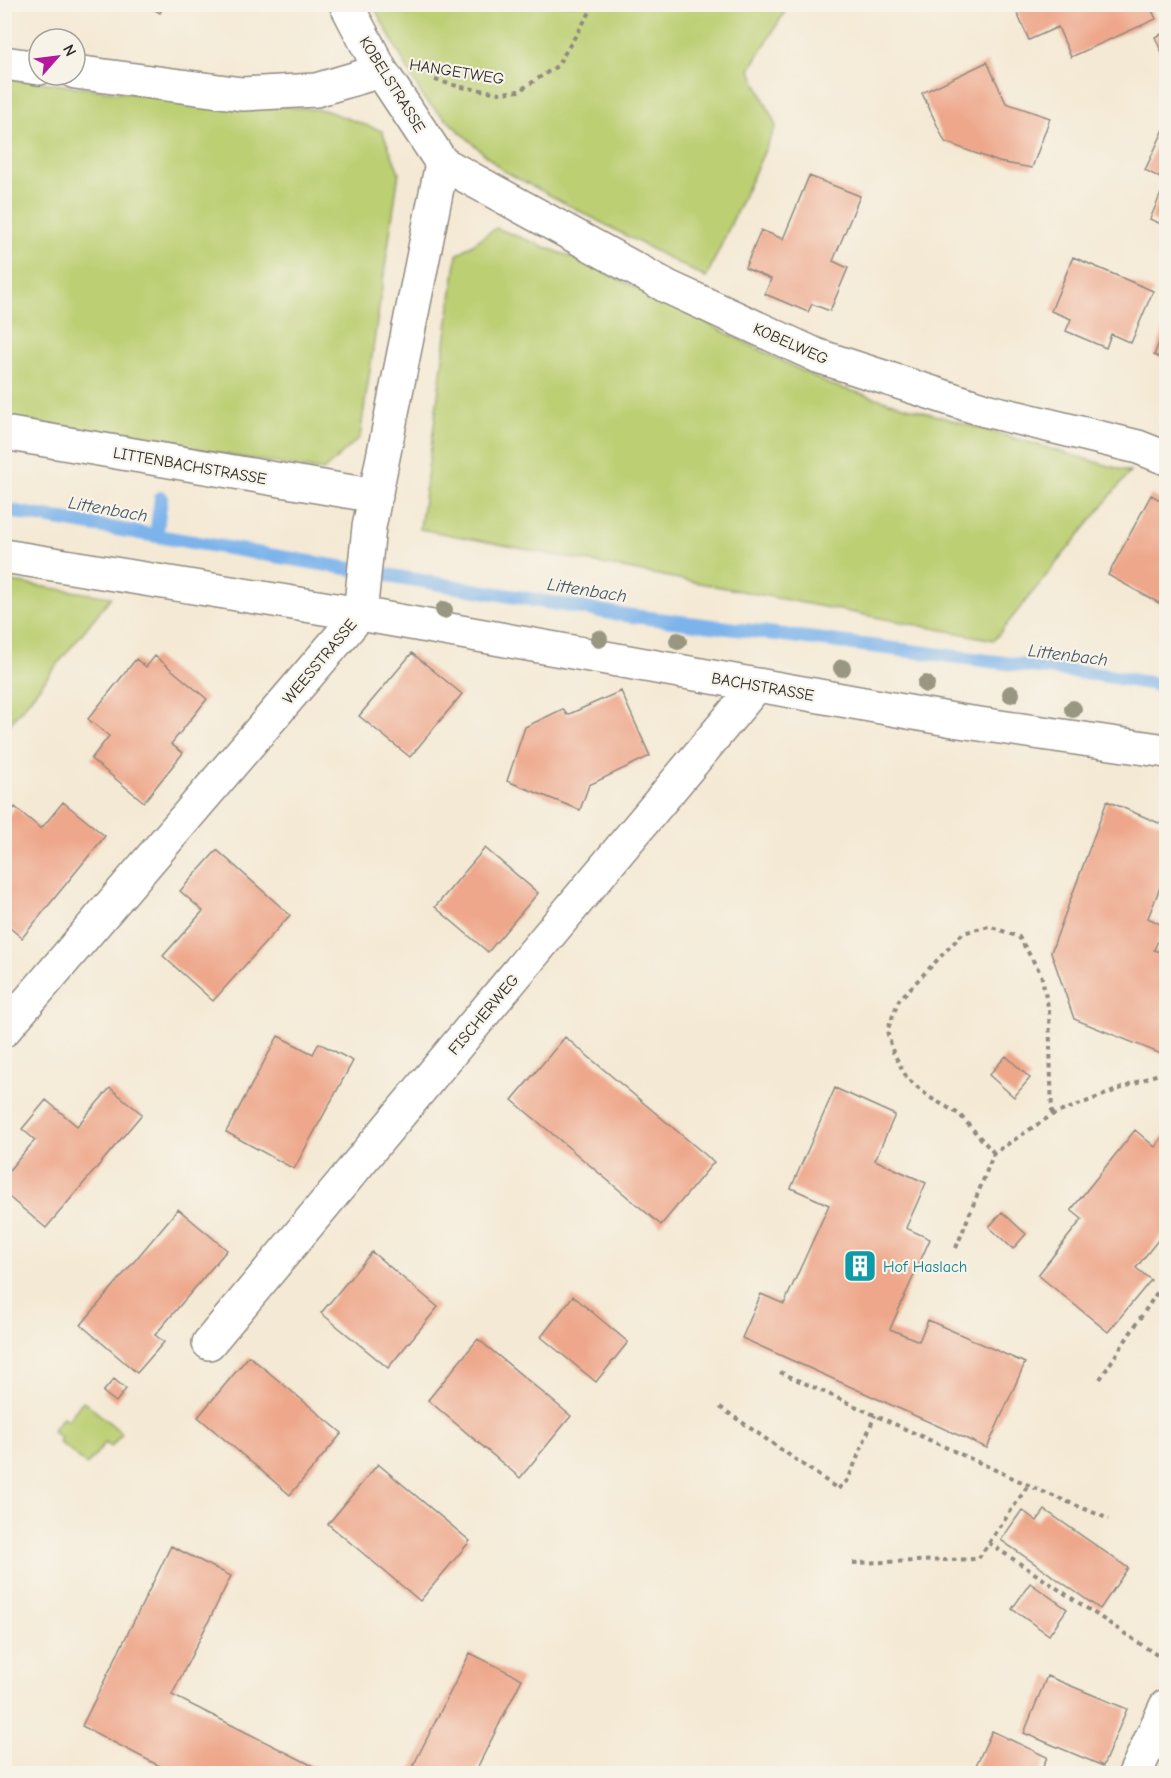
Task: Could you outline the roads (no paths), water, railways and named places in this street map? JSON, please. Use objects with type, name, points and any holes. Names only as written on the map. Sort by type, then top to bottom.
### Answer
[{"type":"street","name":"KOBELSTRASSE","points":[[346,4],[381,71],[442,163]]},
{"type":"street","points":[[4,63],[27,66]]},
{"type":"street","points":[[87,74],[242,94],[316,90],[381,71]]},
{"type":"street","name":"KOBELWEG","points":[[442,163],[668,287],[818,356],[985,410],[1138,447],[1167,458]]},
{"type":"street","name":"WEESSTRASSE","points":[[4,1030],[360,605],[373,512],[442,163]]},
{"type":"street","name":"LITTENBACHSTRASSE","points":[[4,433],[373,512]]},
{"type":"street","name":"BACHSTRASSE","points":[[4,556],[360,605],[757,685],[959,722],[1167,751]]},
{"type":"street","name":"FISCHERWEG","points":[[209,1343],[757,685]]},
{"type":"street","points":[[1140,1771],[1167,1706]]},
{"type":"waterway","points":[[156,536],[161,498]]},
{"type":"waterway","name":"Littenbach","points":[[4,510],[617,614],[1101,675],[1166,686]]},
{"type":"place","name":"Hof Haslach","points":[[860,1266]]}]
